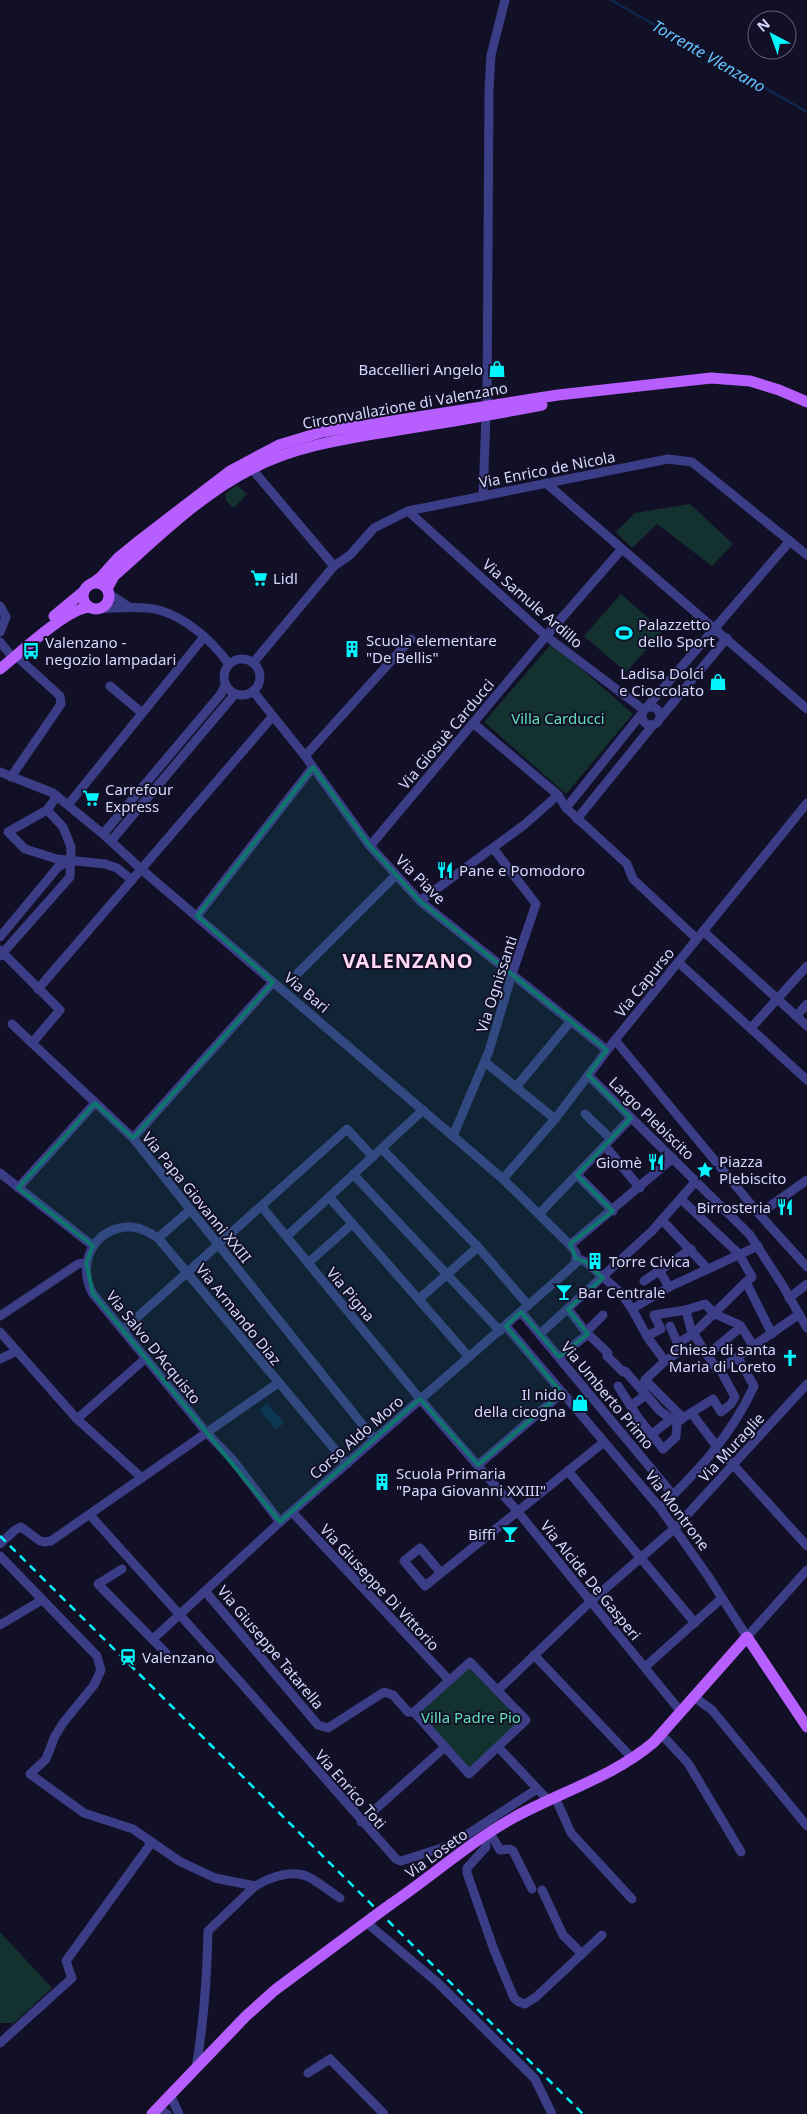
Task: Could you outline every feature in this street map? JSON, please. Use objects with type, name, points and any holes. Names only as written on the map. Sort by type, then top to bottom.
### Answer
[{"type":"main road","name":"Circonvallazione di Valenzano","points":[[108,591],[114,576],[158,536],[219,488],[252,469],[285,454],[327,442],[487,411],[558,395],[589,393],[673,381],[712,378],[750,381],[779,390],[807,402]]},
{"type":"main road","name":"Circonvallazione di Valenzano","points":[[93,583],[118,558],[203,490],[260,454],[286,443],[322,432],[487,411]]},
{"type":"main road","points":[[0,660],[13,654],[65,616],[82,608],[95,607],[106,603],[108,591],[101,584],[93,583],[87,586],[83,592],[13,654],[0,668]]},
{"type":"main road","points":[[83,592],[84,600],[95,607]]},
{"type":"main road","name":"Via Loseto","points":[[159,2112],[170,2095],[246,2016],[275,1990],[488,1834],[547,1801],[618,1768],[632,1759],[661,1734],[748,1637]]},
{"type":"main road","name":"Via Montrone","points":[[748,1637],[807,1727]]},
{"type":"street","points":[[483,496],[487,411],[489,90],[491,55],[505,0]]},
{"type":"street","name":"Via Enrico de Nicola","points":[[253,663],[334,566],[350,554],[374,528],[408,511],[668,459],[692,462],[790,541]]},
{"type":"street","points":[[252,469],[334,566]]},
{"type":"street","points":[[546,483],[621,550],[727,638],[807,709]]},
{"type":"street","name":"Via Samule Ardillo","points":[[408,511],[546,636],[644,710]]},
{"type":"street","points":[[566,808],[644,710],[790,541],[807,555]]},
{"type":"street","name":"Via Giosuè Carducci","points":[[370,846],[546,636],[621,550]]},
{"type":"street","points":[[108,591],[129,607]]},
{"type":"street","points":[[0,606],[6,617],[0,632]]},
{"type":"street","points":[[95,607],[129,607],[159,610],[189,624],[222,654],[229,664]]},
{"type":"street","points":[[68,805],[204,637]]},
{"type":"street","points":[[577,819],[727,638]]},
{"type":"street","points":[[305,756],[411,639]]},
{"type":"street","points":[[0,642],[60,696],[60,704],[11,776]]},
{"type":"street","points":[[700,647],[711,657]]},
{"type":"street","points":[[103,834],[221,694],[225,685],[224,674],[229,664],[238,660],[253,663],[260,677],[257,687],[248,694],[235,694],[225,685]]},
{"type":"street","points":[[110,686],[142,713]]},
{"type":"street","name":"Via Piave","points":[[253,691],[305,756],[370,846],[420,901],[607,1050]]},
{"type":"street","points":[[111,841],[235,694]]},
{"type":"street","points":[[644,710],[652,706],[657,709],[661,717]]},
{"type":"street","points":[[644,710],[644,722],[653,725]]},
{"type":"street","points":[[38,989],[273,716]]},
{"type":"street","points":[[473,723],[558,795],[566,808],[627,864],[633,879],[697,939]]},
{"type":"street","points":[[197,916],[313,767]]},
{"type":"street","name":"Via Bari","points":[[0,772],[57,796],[103,834],[141,869],[503,1179],[570,1245],[576,1253],[576,1258]]},
{"type":"street","points":[[583,787],[595,797]]},
{"type":"street","points":[[420,901],[524,825],[558,795]]},
{"type":"street","points":[[57,796],[47,810],[8,832],[25,849],[71,861],[105,864],[117,868],[132,880]]},
{"type":"street","name":"Via Capurso","points":[[503,1179],[555,1119],[615,1040],[807,804]]},
{"type":"street","points":[[32,1043],[60,1010],[1,953],[70,877],[71,847],[63,827],[47,810]]},
{"type":"street","name":"Via Ognissanti","points":[[453,1136],[485,1062],[536,904],[493,848]]},
{"type":"street","points":[[0,937],[58,867],[71,861]]},
{"type":"street","points":[[298,973],[396,875]]},
{"type":"street","points":[[703,931],[807,1026]]},
{"type":"street","points":[[678,962],[807,1080]]},
{"type":"street","points":[[751,1028],[807,966]]},
{"type":"street","points":[[133,1138],[273,982]]},
{"type":"street","points":[[796,1016],[807,1004]]},
{"type":"street","points":[[516,1087],[571,1021]]},
{"type":"street","name":"Via Papa Giovanni XXIII","points":[[12,1024],[133,1138],[189,1211],[374,1439]]},
{"type":"street","name":"Largo Plebiscito","points":[[615,1040],[759,1214],[807,1267]]},
{"type":"street","points":[[485,1062],[555,1119]]},
{"type":"street","name":"Largo Plebiscito","points":[[588,1075],[750,1235],[807,1328]]},
{"type":"street","points":[[18,1188],[95,1103]]},
{"type":"street","points":[[287,1236],[423,1110]]},
{"type":"street","points":[[585,1114],[608,1142],[640,1188]]},
{"type":"street","points":[[539,1214],[631,1118]]},
{"type":"street","points":[[123,1330],[347,1130],[373,1157]]},
{"type":"street","name":"Via Umberto Primo","points":[[382,1149],[478,1247],[524,1308],[540,1334],[673,1495]]},
{"type":"street","points":[[570,1245],[640,1188],[673,1158]]},
{"type":"street","points":[[0,1173],[93,1246],[86,1263],[78,1264],[0,1316]]},
{"type":"street","name":"Via Montrone","points":[[353,1174],[446,1275],[503,1328],[604,1442],[675,1528],[748,1637]]},
{"type":"street","points":[[577,1175],[612,1211]]},
{"type":"street","points":[[759,1214],[807,1180]]},
{"type":"street","points":[[540,1334],[603,1278],[662,1220],[696,1181]]},
{"type":"street","points":[[330,1198],[469,1357]]},
{"type":"street","points":[[678,1343],[693,1334],[752,1277],[739,1254],[681,1199]]},
{"type":"street","name":"Via Pigna","points":[[262,1207],[420,1399]]},
{"type":"street","points":[[158,1238],[189,1211]]},
{"type":"street","points":[[662,1220],[708,1269]]},
{"type":"street","points":[[308,1263],[352,1224]]},
{"type":"street","name":"Via Armando Diaz","points":[[93,1246],[109,1232],[119,1228],[140,1229],[158,1238],[347,1464]]},
{"type":"street","points":[[632,1309],[669,1287],[758,1246]]},
{"type":"street","points":[[419,1299],[478,1247]]},
{"type":"street","points":[[644,1280],[691,1249]]},
{"type":"street","points":[[576,1258],[586,1262],[620,1292],[664,1361]]},
{"type":"street","name":"Corso Aldo Moro","points":[[153,1639],[280,1522],[576,1263],[576,1258]]},
{"type":"street","name":"Via Salvo D'Acquisto","points":[[86,1263],[89,1287],[207,1433],[232,1459],[280,1522]]},
{"type":"street","points":[[659,1270],[669,1287]]},
{"type":"street","points":[[746,1282],[772,1334]]},
{"type":"street","points":[[789,1298],[807,1284]]},
{"type":"street","points":[[647,1336],[661,1329],[654,1315],[686,1310],[705,1304],[715,1314],[741,1327],[754,1347]]},
{"type":"street","points":[[568,1309],[587,1333],[608,1353],[607,1356],[623,1372],[625,1371],[660,1411],[681,1419]]},
{"type":"street","points":[[652,1434],[713,1399],[721,1412],[731,1404],[735,1397],[720,1369],[716,1368],[693,1334],[686,1310]]},
{"type":"street","points":[[720,1369],[798,1315]]},
{"type":"street","points":[[559,1357],[587,1333],[603,1316]]},
{"type":"street","points":[[632,1405],[643,1397],[644,1380],[664,1361],[681,1351],[670,1326]]},
{"type":"street","points":[[707,1355],[741,1327]]},
{"type":"street","points":[[0,1332],[77,1419],[142,1478]]},
{"type":"street","points":[[0,1359],[17,1351]]},
{"type":"street","points":[[77,1419],[146,1358]]},
{"type":"street","points":[[660,1508],[718,1448],[745,1406],[754,1386],[738,1358]]},
{"type":"street","points":[[644,1380],[681,1419],[718,1448],[734,1464],[807,1546]]},
{"type":"street","points":[[0,1544],[21,1527],[40,1541],[47,1542],[90,1515],[278,1383]]},
{"type":"street","name":"Via Muraglie","points":[[498,1690],[591,1601],[675,1528],[807,1384]]},
{"type":"street","points":[[618,1386],[663,1449],[676,1437],[681,1419]]},
{"type":"street","points":[[478,1465],[562,1393]]},
{"type":"street","name":"Via Alcide De Gasperi","points":[[420,1399],[518,1512],[681,1712]]},
{"type":"street","points":[[441,1573],[604,1442]]},
{"type":"street","points":[[568,1471],[695,1623]]},
{"type":"street","name":"Via Giuseppe Di Vittorio","points":[[292,1512],[449,1680]]},
{"type":"street","name":"Via Enrico Toti","points":[[90,1515],[242,1684],[390,1855],[401,1861],[452,1845],[537,1789]]},
{"type":"street","points":[[0,1556],[97,1656],[101,1670],[94,1685],[55,1736],[46,1759],[30,1774],[84,1813],[133,1829],[179,1861],[215,1878],[255,1886]]},
{"type":"street","points":[[122,1569],[98,1584],[166,1653]]},
{"type":"street","points":[[748,1637],[807,1570]]},
{"type":"street","name":"Via Giuseppe Tatarella","points":[[205,1590],[318,1725],[328,1728],[384,1692],[393,1694],[408,1712],[414,1712]]},
{"type":"street","points":[[646,1667],[722,1598]]},
{"type":"street","points":[[0,1625],[42,1600]]},
{"type":"street","points":[[534,1655],[632,1759]]},
{"type":"street","points":[[470,1662],[498,1690],[526,1720],[469,1774],[414,1712],[470,1662]]},
{"type":"street","points":[[694,1697],[712,1710],[807,1826]]},
{"type":"street","points":[[661,1734],[681,1753],[699,1779],[742,1852]]},
{"type":"street","points":[[362,1822],[445,1747]]},
{"type":"street","points":[[498,1747],[537,1789],[570,1833],[632,1899]]},
{"type":"street","points":[[488,1834],[500,1850],[510,1849],[513,1851],[532,1889]]},
{"type":"street","points":[[488,1834],[486,1847],[467,1868],[467,1874],[494,1950],[514,1998],[525,2004],[530,2001],[602,1935]]},
{"type":"street","points":[[0,2043],[72,1978],[66,1961],[152,1842]]},
{"type":"street","points":[[196,2068],[203,2033],[208,1931],[255,1886],[268,1879],[290,1874],[304,1875],[340,1898]]},
{"type":"street","points":[[542,1890],[563,1935],[582,1954]]},
{"type":"street","points":[[369,1920],[438,1983],[535,2080],[552,2114]]},
{"type":"street","points":[[308,2073],[330,2059],[384,2114]]},
{"type":"street","points":[[170,2095],[178,2114]]},
{"type":"highlighted area","points":[[313,767],[370,846],[420,901],[607,1050],[588,1075],[631,1118],[577,1175],[613,1211],[570,1244],[576,1258],[586,1262],[603,1278],[568,1309],[588,1334],[559,1357],[521,1312],[506,1326],[562,1393],[478,1465],[420,1399],[280,1522],[93,1294],[86,1263],[93,1246],[18,1188],[95,1103],[133,1138],[273,982],[197,916]]},
{"type":"green space","points":[[237,485],[247,494],[234,508],[226,501],[225,494]]},
{"type":"green space","points":[[690,504],[733,544],[712,566],[657,524],[632,548],[616,532],[635,513]]},
{"type":"green space","name":"Palazzetto dello Sport","points":[[621,594],[663,631],[626,672],[584,636]]},
{"type":"green space","name":"Villa Carducci","points":[[552,643],[633,714],[566,794],[484,722]]},
{"type":"green space","name":"Villa Padre Pio","points":[[470,1662],[526,1720],[469,1774],[414,1712]]},
{"type":"green space","points":[[0,1932],[52,1988],[14,2023],[0,2023]]},
{"type":"water","points":[[267,1403],[284,1423],[276,1430],[259,1410]]},
{"type":"waterway","name":"Torrente Vlenzano","points":[[611,0],[807,112]]},
{"type":"railway","points":[[0,1536],[583,2114]]},
{"type":"place","name":"Baccellieri Angelo","points":[[497,369]]},
{"type":"place","name":"Lidl","points":[[259,578]]},
{"type":"place","name":"Palazzetto dello Sport","points":[[624,633]]},
{"type":"place","name":"Scuola elementare \"De Bellis\"","points":[[352,649]]},
{"type":"place","name":"Valenzano - negozio lampadari","points":[[31,651]]},
{"type":"place","name":"Ladisa Dolci e Cioccolato","points":[[718,682]]},
{"type":"place","name":"Carrefour Express","points":[[91,798]]},
{"type":"place","name":"Pane e Pomodoro","points":[[445,870]]},
{"type":"place","name":"Giomè","points":[[656,1162]]},
{"type":"place","name":"Piazza Plebiscito","points":[[705,1170]]},
{"type":"place","name":"Birrosteria","points":[[785,1207]]},
{"type":"place","name":"Torre Civica","points":[[595,1261]]},
{"type":"place","name":"Bar Centrale","points":[[564,1292]]},
{"type":"place","name":"Chiesa di santa Maria di Loreto","points":[[790,1358]]},
{"type":"place","name":"Il nido della cicogna","points":[[580,1403]]},
{"type":"place","name":"Scuola Primaria \"Papa Giovanni XXIII\"","points":[[382,1482]]},
{"type":"place","name":"Biffi","points":[[510,1534]]},
{"type":"place","name":"Valenzano","points":[[128,1657]]},
{"type":"district","name":"VALENZANO","points":[[408,960]]}]
